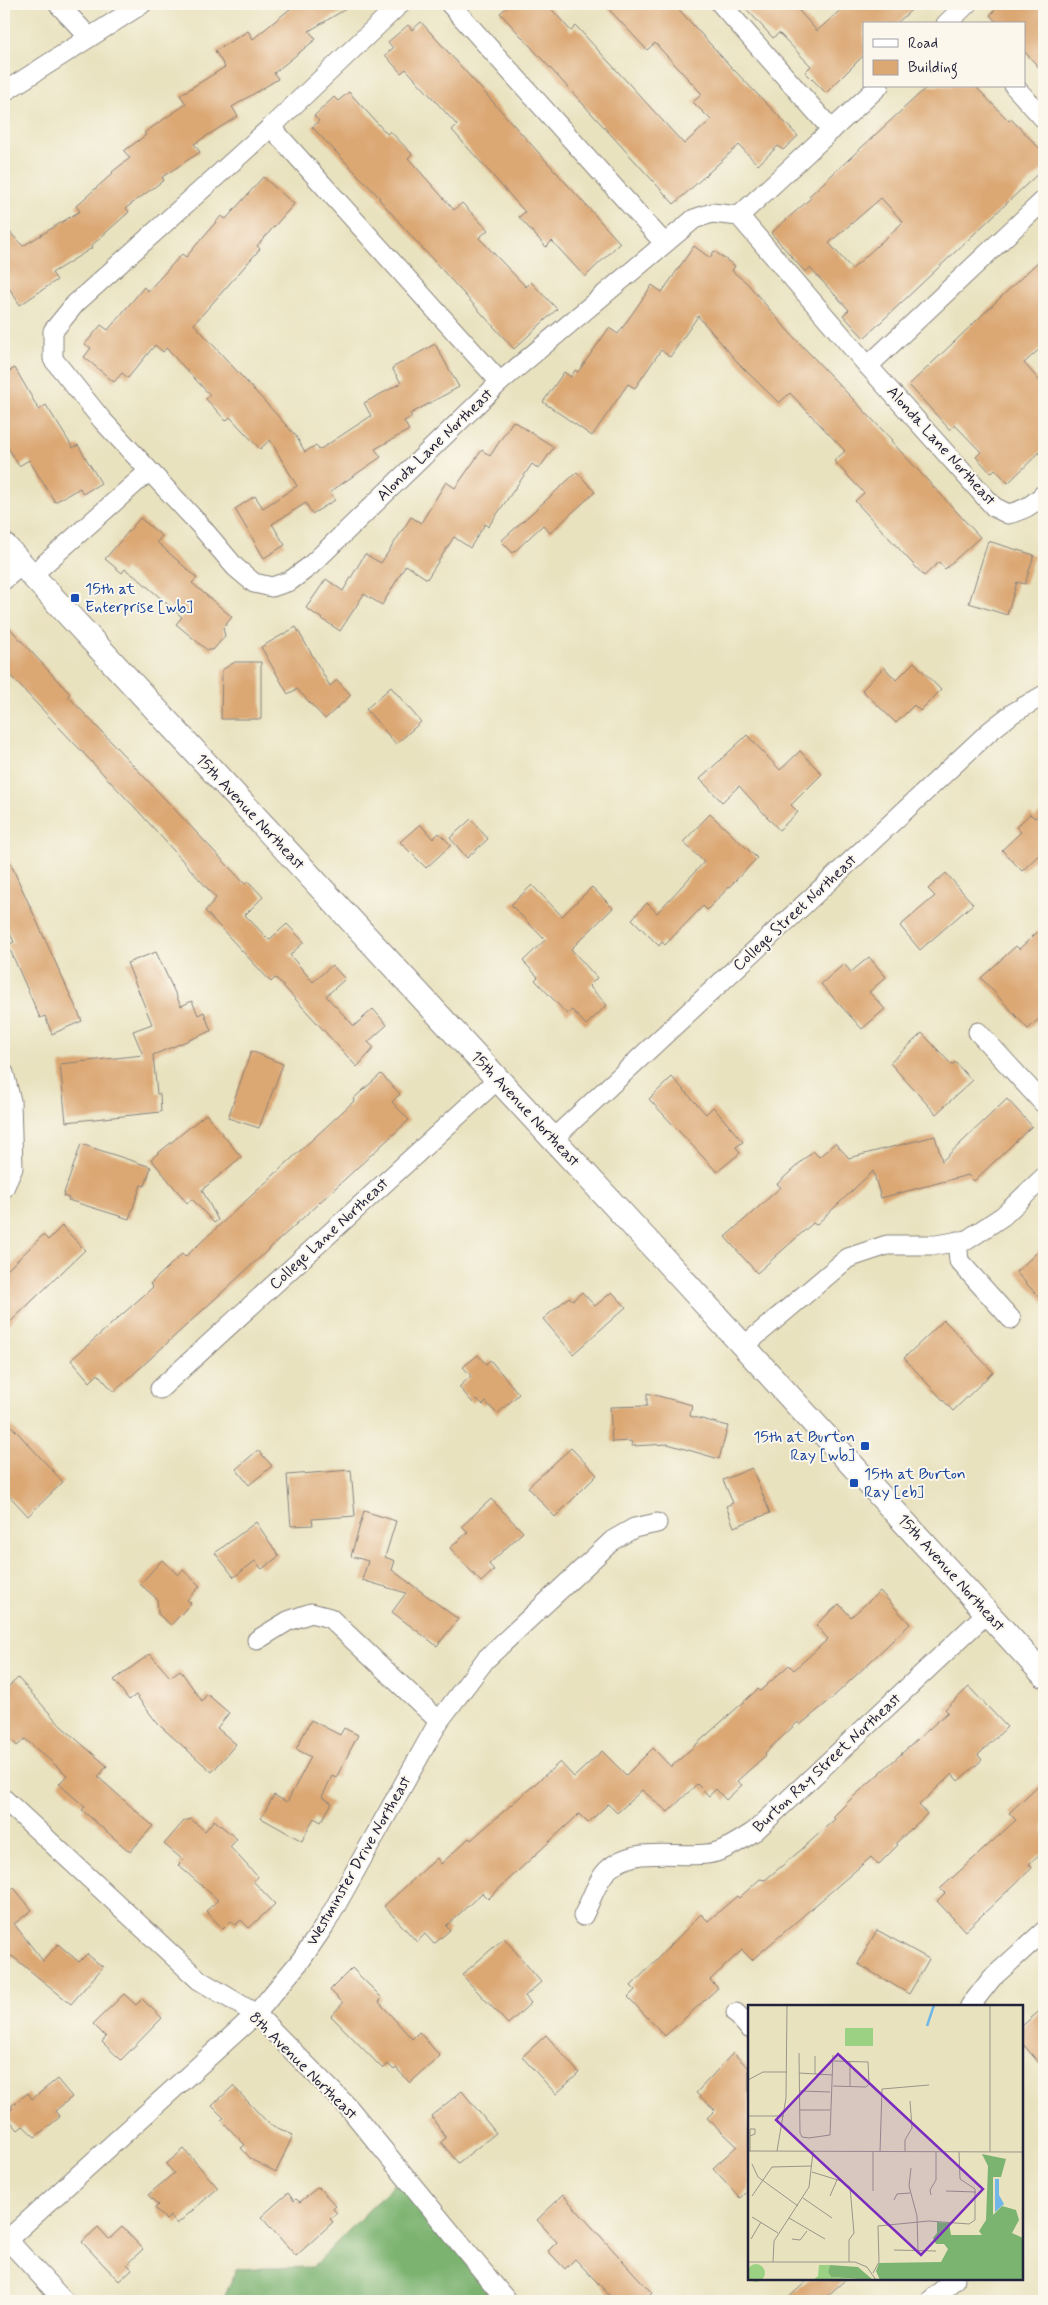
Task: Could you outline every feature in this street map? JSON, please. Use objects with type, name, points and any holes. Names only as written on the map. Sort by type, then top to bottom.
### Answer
[{"type":"street","points":[[58,4],[89,38]]},
{"type":"street","points":[[4,92],[142,4]]},
{"type":"street","name":"Alonda Lane Northeast","points":[[400,4],[271,127],[75,304],[53,331],[53,359],[102,420],[235,567],[254,584],[272,587],[290,581],[310,566],[500,382],[694,219],[712,213],[739,216],[868,366],[994,507],[1008,514],[1020,511],[1034,504],[1044,494]]},
{"type":"street","points":[[450,4],[664,243]]},
{"type":"street","points":[[721,4],[832,130]]},
{"type":"street","points":[[951,22],[967,4]]},
{"type":"street","points":[[739,216],[877,88]]},
{"type":"street","points":[[1016,88],[1044,119]]},
{"type":"street","points":[[271,127],[500,382]]},
{"type":"street","points":[[868,366],[1044,200]]},
{"type":"street","points":[[4,580],[27,570],[149,471]]},
{"type":"street","name":"15th Avenue Northeast","points":[[4,545],[744,1346],[1044,1675]]},
{"type":"street","name":"College Street Northeast","points":[[553,1139],[990,731],[1013,713],[1044,695]]},
{"type":"street","points":[[978,1032],[1044,1104]]},
{"type":"street","points":[[4,1073],[11,1101],[14,1168],[4,1188]]},
{"type":"street","name":"College Lane Northeast","points":[[160,1389],[498,1079]]},
{"type":"street","points":[[744,1346],[848,1258],[887,1245],[936,1245],[967,1240],[1003,1216],[1044,1177]]},
{"type":"street","points":[[958,1241],[959,1261],[1011,1319]]},
{"type":"street","name":"Westminster Drive Northeast","points":[[5,2238],[256,2014],[301,1960],[325,1925],[439,1721],[486,1659],[613,1540],[634,1528],[657,1523]]},
{"type":"street","points":[[257,1640],[288,1621],[311,1613],[330,1618],[439,1721]]},
{"type":"street","name":"Burton Ray Street Northeast","points":[[583,1916],[604,1875],[620,1860],[645,1855],[708,1854],[734,1845],[755,1831],[987,1613]]},
{"type":"street","name":"8th Avenue Northeast","points":[[4,1799],[199,1980],[256,2014],[349,2108],[507,2301]]},
{"type":"street","points":[[971,2005],[992,1978],[1044,1931]]},
{"type":"street","points":[[736,2013],[748,2027]]},
{"type":"street","points":[[5,2238],[64,2301]]},
{"type":"street","points":[[930,2301],[954,2280]]},
{"type":"green space","points":[[403,2175],[498,2290],[487,2301],[223,2301],[236,2269],[313,2267]]},
{"type":"building","points":[[296,4],[354,4],[309,31],[316,39],[274,73],[278,79],[232,107],[238,116],[194,144],[200,152],[162,177],[164,180],[126,208],[129,212],[91,246],[92,248],[52,273],[57,280],[20,305],[4,280],[4,226],[23,246],[80,211],[76,206],[130,158],[124,151],[146,135],[144,133],[186,104],[180,95],[225,67],[215,51],[248,31],[253,39]]},
{"type":"building","points":[[511,4],[547,4],[571,31],[576,26],[684,144],[711,120],[693,102],[702,94],[655,43],[647,50],[604,4],[674,4],[731,67],[798,136],[783,150],[778,146],[758,165],[739,145],[674,204],[500,13]]},
{"type":"building","points":[[742,4],[793,4],[817,31],[847,4],[918,4],[898,22],[863,22],[863,56],[826,93],[805,72],[811,66],[779,33],[773,38]]},
{"type":"building","points":[[1001,4],[1044,4],[1044,73],[1026,53],[1026,22],[996,22],[990,15]]},
{"type":"building","points":[[421,22],[620,243],[585,277],[552,241],[546,247],[519,217],[525,212],[452,130],[457,125],[406,69],[401,73],[385,55],[393,48],[388,42],[408,25],[412,30]]},
{"type":"building","points":[[926,88],[977,88],[1044,153],[1044,168],[864,338],[843,315],[849,310],[810,268],[805,272],[771,233],[811,198],[809,196]],"holes":[[[881,198],[903,222],[852,269],[829,243]]]},
{"type":"building","points":[[349,92],[387,134],[390,131],[412,154],[408,158],[454,210],[462,203],[488,230],[479,238],[526,287],[531,282],[557,309],[514,349],[413,238],[380,198],[312,127],[319,121],[314,116],[334,97],[338,101]]},
{"type":"building","points":[[263,177],[294,204],[257,246],[260,249],[194,324],[296,436],[305,452],[316,445],[319,450],[371,416],[364,403],[401,383],[392,368],[435,344],[459,387],[410,414],[412,417],[404,421],[409,430],[375,449],[381,457],[330,492],[335,500],[312,514],[306,503],[272,524],[285,545],[264,558],[235,509],[255,496],[263,508],[297,486],[270,440],[260,449],[230,417],[226,421],[206,399],[210,395],[166,348],[163,352],[155,345],[128,378],[122,373],[114,382],[84,357],[91,348],[85,344],[101,325],[108,330],[144,287],[148,291],[182,254],[186,257],[221,216],[226,219]]},
{"type":"building","points":[[694,246],[710,258],[714,251],[735,266],[732,271],[747,283],[789,332],[892,440],[980,537],[945,569],[939,562],[924,576],[855,501],[864,493],[834,461],[845,451],[790,393],[779,403],[740,365],[698,316],[670,357],[661,350],[635,388],[628,384],[592,436],[543,402],[564,372],[571,377],[575,370],[578,372],[609,328],[618,334],[652,285],[662,292]]},
{"type":"building","points":[[1044,256],[1044,345],[1024,363],[1044,386],[1044,448],[1008,483],[995,469],[991,473],[976,457],[981,452],[955,425],[950,430],[909,385]]},
{"type":"building","points":[[15,368],[39,410],[46,405],[73,448],[78,445],[101,483],[83,494],[80,488],[55,502],[29,460],[19,466],[4,441],[4,374]]},
{"type":"building","points":[[513,421],[554,447],[539,469],[532,464],[488,527],[485,524],[470,548],[454,537],[427,579],[406,565],[382,605],[364,594],[340,631],[306,608],[326,579],[343,591],[365,554],[381,563],[411,517],[421,523],[446,482],[455,488],[482,450],[490,456]]},
{"type":"building","points":[[577,472],[595,492],[550,533],[543,525],[513,553],[501,541]]},
{"type":"building","points":[[140,518],[162,536],[157,542],[197,578],[192,583],[232,617],[223,628],[225,636],[213,650],[207,650],[176,624],[182,617],[141,581],[125,569],[122,573],[105,559]]},
{"type":"building","points":[[988,541],[1034,555],[1025,584],[1017,582],[1007,615],[969,603]]},
{"type":"building","points":[[4,622],[70,694],[68,696],[245,884],[248,881],[263,897],[245,915],[269,940],[287,924],[304,942],[290,955],[313,982],[332,965],[345,979],[326,996],[354,1026],[373,1009],[387,1025],[368,1042],[374,1048],[357,1067],[277,979],[275,978],[271,982],[205,911],[216,898],[140,813],[4,669]]},
{"type":"building","points":[[296,627],[330,686],[337,680],[351,695],[325,719],[297,689],[288,694],[261,647]]},
{"type":"building","points":[[235,662],[261,662],[261,719],[221,719],[222,670]]},
{"type":"building","points":[[914,662],[941,690],[920,711],[914,705],[896,723],[862,690],[884,667],[896,680]]},
{"type":"building","points":[[391,687],[421,722],[396,744],[366,709]]},
{"type":"building","points":[[747,735],[780,770],[800,751],[822,774],[791,805],[798,812],[779,830],[739,786],[722,802],[700,779]]},
{"type":"building","points":[[1044,809],[1044,850],[1022,871],[1002,850],[1021,832],[1016,827],[1030,814],[1035,818]]},
{"type":"building","points":[[710,814],[757,858],[707,910],[703,906],[665,945],[662,942],[659,946],[632,919],[647,903],[657,913],[704,862],[683,842]]},
{"type":"building","points":[[471,819],[488,839],[467,858],[450,838]]},
{"type":"building","points":[[420,824],[433,839],[439,833],[451,845],[426,868],[400,842]]},
{"type":"building","points":[[4,849],[82,1021],[52,1034],[45,1016],[40,1018],[8,945],[14,942],[4,921]]},
{"type":"building","points":[[946,873],[973,904],[920,950],[900,926],[935,896],[928,889]]},
{"type":"building","points":[[532,885],[562,916],[592,887],[613,908],[571,949],[597,978],[589,986],[607,1005],[586,1025],[572,1010],[567,1014],[535,980],[538,977],[523,961],[545,940],[511,905]]},
{"type":"building","points":[[1044,926],[1044,1014],[1028,1029],[981,978],[1016,946],[1019,949]]},
{"type":"building","points":[[156,952],[181,1006],[192,1001],[198,1015],[204,1012],[211,1031],[153,1055],[157,1094],[160,1094],[161,1112],[66,1122],[60,1064],[143,1055],[133,1031],[152,1024],[127,963]]},
{"type":"building","points":[[869,957],[886,977],[869,992],[885,1009],[862,1029],[821,984],[844,964],[851,972]]},
{"type":"building","points":[[922,1033],[952,1065],[955,1062],[972,1081],[936,1114],[890,1063]]},
{"type":"building","points":[[251,1051],[283,1064],[259,1128],[228,1118]]},
{"type":"building","points":[[381,1074],[400,1094],[392,1102],[409,1120],[114,1392],[98,1374],[90,1382],[71,1360],[153,1287],[150,1284],[182,1254],[185,1257]]},
{"type":"building","points":[[672,1077],[706,1114],[713,1107],[743,1142],[736,1147],[740,1153],[717,1172],[649,1099]]},
{"type":"building","points":[[1007,1099],[1032,1126],[974,1181],[968,1175],[881,1198],[873,1171],[816,1225],[813,1223],[757,1273],[725,1237],[781,1187],[777,1184],[813,1151],[819,1157],[835,1143],[849,1158],[935,1136],[942,1161]]},
{"type":"building","points":[[206,1114],[241,1157],[202,1190],[218,1220],[214,1223],[192,1199],[187,1203],[151,1159]]},
{"type":"building","points":[[81,1144],[151,1167],[145,1186],[141,1185],[129,1219],[68,1200],[69,1198],[63,1196]]},
{"type":"building","points":[[62,1226],[85,1250],[4,1328],[4,1273],[43,1235],[48,1240]]},
{"type":"building","points":[[1044,1246],[1044,1303],[1016,1272]]},
{"type":"building","points":[[582,1292],[595,1306],[612,1292],[626,1307],[573,1354],[543,1319],[569,1297],[573,1300]]},
{"type":"building","points":[[944,1320],[993,1372],[953,1411],[904,1358]]},
{"type":"building","points":[[478,1355],[486,1364],[490,1360],[519,1394],[497,1414],[486,1402],[483,1405],[477,1399],[473,1403],[459,1387],[471,1376],[463,1367]]},
{"type":"building","points":[[647,1393],[692,1405],[690,1416],[728,1426],[719,1459],[668,1444],[632,1446],[631,1441],[612,1442],[610,1407],[647,1406]]},
{"type":"building","points":[[4,1418],[63,1482],[28,1516],[4,1490]]},
{"type":"building","points":[[571,1448],[597,1475],[555,1517],[528,1487]]},
{"type":"building","points":[[258,1450],[272,1466],[249,1485],[236,1469]]},
{"type":"building","points":[[752,1468],[770,1513],[734,1527],[726,1506],[733,1503],[723,1480]]},
{"type":"building","points":[[351,1470],[355,1516],[312,1519],[313,1525],[291,1526],[287,1475]]},
{"type":"building","points":[[491,1499],[523,1532],[489,1564],[494,1570],[481,1582],[450,1548],[468,1532],[462,1526]]},
{"type":"building","points":[[364,1511],[396,1521],[385,1557],[395,1561],[392,1570],[458,1619],[437,1646],[392,1612],[406,1593],[362,1580],[368,1561],[351,1556]]},
{"type":"building","points":[[256,1522],[279,1556],[262,1569],[255,1561],[234,1577],[215,1553]]},
{"type":"building","points":[[162,1560],[178,1575],[183,1570],[200,1586],[187,1600],[191,1603],[171,1625],[158,1614],[157,1599],[140,1584]]},
{"type":"building","points":[[880,1591],[910,1624],[830,1700],[800,1725],[798,1722],[765,1753],[766,1755],[737,1781],[742,1785],[726,1800],[716,1789],[709,1796],[697,1784],[668,1812],[642,1790],[617,1813],[608,1804],[588,1823],[579,1814],[488,1899],[482,1893],[446,1926],[450,1930],[434,1944],[425,1934],[417,1942],[384,1906],[437,1858],[441,1864],[469,1838],[471,1840],[560,1762],[574,1777],[602,1751],[626,1775],[653,1748],[671,1767],[758,1689],[760,1691],[789,1665],[794,1670],[828,1639],[816,1625],[839,1604],[851,1617]]},
{"type":"building","points":[[150,1654],[170,1677],[180,1670],[202,1701],[207,1694],[229,1713],[217,1728],[236,1744],[212,1772],[158,1724],[136,1695],[129,1700],[114,1680]]},
{"type":"building","points":[[18,1678],[61,1726],[107,1766],[98,1777],[153,1826],[130,1852],[82,1810],[85,1807],[59,1784],[67,1775],[25,1739],[17,1746],[4,1732],[4,1691]]},
{"type":"building","points":[[969,1687],[1007,1727],[978,1755],[982,1760],[958,1781],[952,1774],[919,1805],[927,1814],[896,1843],[898,1845],[878,1865],[871,1857],[752,1960],[742,1950],[710,1980],[718,1988],[665,2036],[628,1997],[635,1990],[631,1986],[701,1914],[708,1921],[737,1896],[739,1898],[760,1879],[765,1880],[801,1850],[835,1819],[833,1817],[852,1798],[948,1712],[945,1709]]},
{"type":"building","points":[[311,1720],[340,1735],[344,1728],[358,1735],[336,1778],[332,1776],[322,1797],[332,1803],[321,1822],[314,1818],[302,1841],[261,1818],[274,1795],[287,1802],[311,1757],[296,1749]]},
{"type":"building","points":[[1044,1780],[1044,1850],[1029,1864],[1032,1868],[965,1931],[937,1901],[945,1893],[940,1889],[1016,1820],[1009,1813]]},
{"type":"building","points":[[191,1819],[205,1831],[214,1820],[237,1839],[230,1847],[258,1877],[253,1881],[275,1904],[249,1928],[241,1920],[235,1925],[231,1921],[223,1929],[206,1911],[218,1900],[178,1865],[183,1860],[164,1844],[184,1821]]},
{"type":"building","points":[[14,1888],[32,1910],[14,1924],[43,1961],[58,1944],[79,1962],[87,1954],[103,1967],[71,2004],[12,1956],[4,1962],[4,1896]]},
{"type":"building","points":[[877,1930],[929,1959],[909,1994],[858,1964]]},
{"type":"building","points":[[504,1938],[541,1982],[525,1996],[531,2003],[508,2024],[462,1975]]},
{"type":"building","points":[[352,1968],[382,1998],[379,2002],[412,2039],[419,2032],[440,2056],[410,2083],[396,2068],[394,2070],[388,2064],[383,2069],[331,2016],[343,2003],[330,1990]]},
{"type":"building","points":[[124,1994],[136,2005],[142,1999],[162,2018],[121,2060],[102,2042],[106,2037],[93,2024]]},
{"type":"building","points":[[1044,2007],[1044,2069],[1023,2044],[1023,2025]]},
{"type":"building","points":[[546,2035],[579,2073],[556,2094],[522,2057]]},
{"type":"building","points":[[733,2053],[748,2067],[748,2190],[740,2198],[713,2168],[737,2146],[707,2118],[715,2110],[696,2093]]},
{"type":"building","points":[[57,2079],[72,2097],[55,2111],[60,2117],[35,2137],[23,2126],[18,2130],[5,2115],[13,2108],[11,2106],[28,2093],[32,2099]]},
{"type":"building","points":[[233,2086],[269,2124],[293,2135],[276,2172],[252,2160],[241,2148],[245,2145],[221,2120],[224,2118],[212,2106]]},
{"type":"building","points":[[462,2091],[496,2133],[458,2163],[441,2142],[446,2138],[431,2116]]},
{"type":"building","points":[[184,2149],[218,2188],[177,2224],[170,2216],[166,2220],[155,2208],[158,2205],[148,2195],[174,2173],[166,2164]]},
{"type":"building","points":[[318,2187],[336,2206],[333,2209],[337,2213],[330,2219],[333,2222],[296,2256],[261,2217],[288,2193],[294,2201],[296,2199],[300,2202]]},
{"type":"building","points":[[563,2195],[652,2293],[644,2301],[615,2301],[575,2259],[565,2269],[548,2251],[557,2242],[537,2220]]},
{"type":"building","points":[[98,2227],[109,2239],[122,2227],[143,2249],[127,2264],[132,2269],[119,2281],[82,2242]]},
{"type":"building","points":[[808,2280],[845,2280],[822,2301],[785,2301]]},
{"type":"place","name":"15th at Enterprise [wb]","points":[[75,598]]},
{"type":"place","name":"15th at Burton Ray [wb]","points":[[865,1446]]},
{"type":"place","name":"15th at Burton Ray [eb]","points":[[854,1483]]}]
